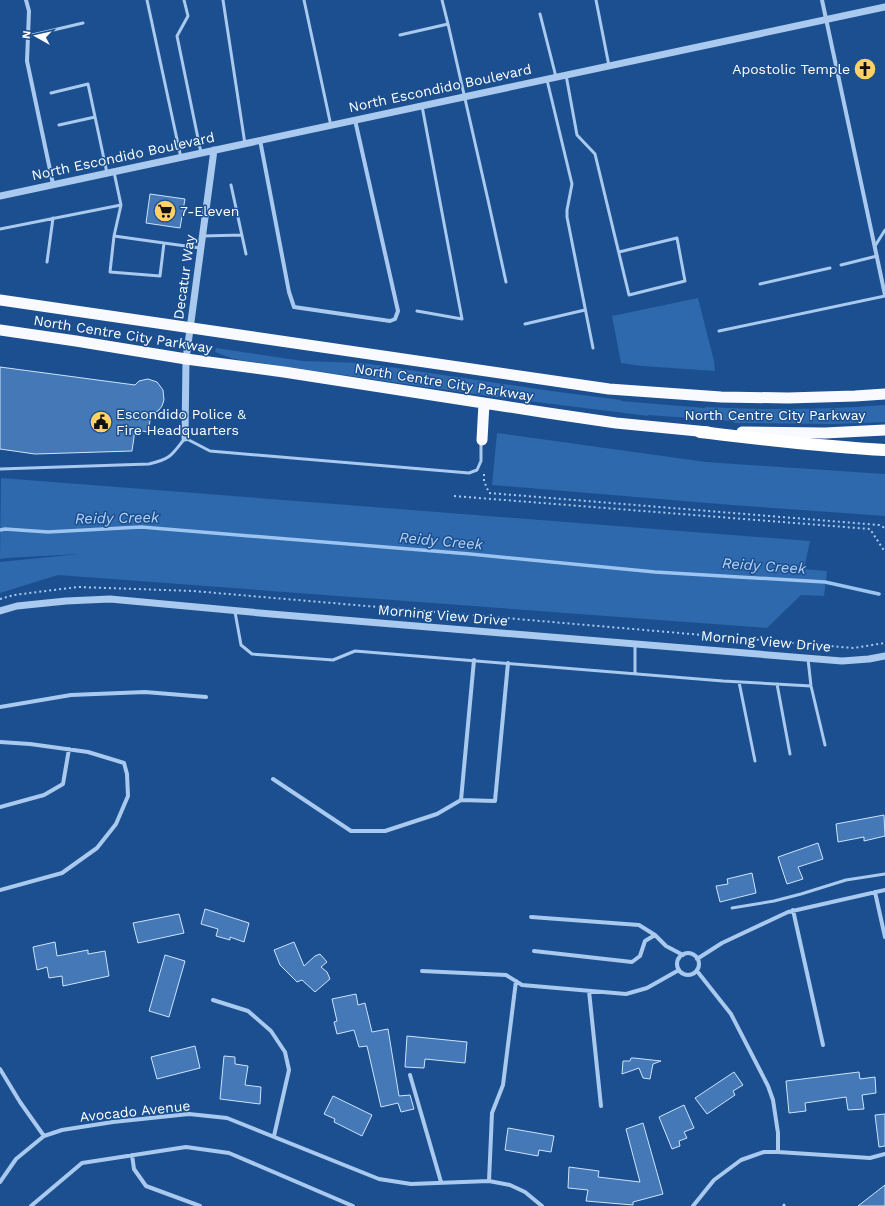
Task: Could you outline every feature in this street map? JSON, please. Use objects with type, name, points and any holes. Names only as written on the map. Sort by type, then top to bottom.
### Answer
[{"type":"highway","name":"North Centre City Parkway","points":[[0,300],[609,389],[721,397],[802,397],[885,394]]},
{"type":"highway","name":"North Centre City Parkway","points":[[0,330],[616,423],[700,432],[825,433],[885,430]]},
{"type":"highway","points":[[482,440],[484,403]]},
{"type":"highway","points":[[700,432],[856,449],[885,450]]},
{"type":"street","points":[[26,0],[29,11],[27,61],[53,184]]},
{"type":"street","points":[[822,0],[885,296]]},
{"type":"street","name":"North Escondido Boulevard","points":[[0,196],[885,7]]},
{"type":"street","points":[[260,140],[289,292],[294,307],[390,321],[395,319],[398,311],[355,120]]},
{"type":"street","name":"Decatur Way","points":[[185,438],[186,359],[214,150]]},
{"type":"street","name":"Morning View Drive","points":[[0,611],[17,606],[66,601],[110,599],[842,661],[870,659],[885,656]]},
{"type":"street","points":[[460,800],[474,660]]},
{"type":"street","points":[[273,779],[351,831],[385,831],[436,814],[460,800],[495,801],[508,663]]},
{"type":"street","points":[[0,707],[78,695],[145,692],[206,697]]},
{"type":"street","points":[[0,742],[30,744],[88,752],[124,763],[127,774],[128,796],[116,824],[97,848],[62,872],[0,890]]},
{"type":"street","points":[[0,807],[44,795],[62,784],[69,749]]},
{"type":"street","points":[[697,959],[722,943],[793,910],[885,890]]},
{"type":"street","points":[[875,892],[885,937]]},
{"type":"street","points":[[793,910],[823,1045]]},
{"type":"street","points":[[531,917],[638,925],[655,935],[666,946],[683,955],[691,954],[697,959],[699,963],[697,971],[694,974],[690,975],[682,973],[679,970],[678,962],[683,955]]},
{"type":"street","points":[[534,951],[632,962],[640,956],[645,941],[655,935]]},
{"type":"street","points":[[422,971],[506,975],[522,985],[626,994],[646,988],[679,970]]},
{"type":"street","points":[[697,971],[731,1014],[768,1086],[774,1100],[778,1133],[778,1152]]},
{"type":"street","points":[[489,1181],[492,1113],[503,1085],[516,981]]},
{"type":"street","points":[[589,991],[602,1106]]},
{"type":"street","points":[[212,1000],[248,1012],[271,1031],[286,1052],[289,1070],[274,1136]]},
{"type":"street","points":[[0,1070],[44,1136]]},
{"type":"street","points":[[410,1075],[441,1182]]},
{"type":"street","name":"Avocado Avenue","points":[[0,1182],[16,1159],[44,1136],[62,1130],[84,1126],[189,1114],[227,1118],[379,1179],[411,1184],[489,1181],[510,1185],[525,1192],[542,1206]]},
{"type":"street","points":[[30,1206],[82,1163],[186,1147],[229,1153],[353,1206]]},
{"type":"street","points":[[693,1206],[714,1180],[741,1160],[764,1152],[870,1158],[885,1154]]},
{"type":"street","points":[[132,1155],[134,1170],[146,1186],[200,1206]]},
{"type":"lane","points":[[147,0],[181,158]]},
{"type":"lane","points":[[184,0],[188,16],[177,36],[201,153]]},
{"type":"lane","points":[[223,0],[245,144]]},
{"type":"lane","points":[[304,0],[330,126]]},
{"type":"lane","points":[[442,0],[506,282]]},
{"type":"lane","points":[[596,0],[609,66]]},
{"type":"lane","points":[[540,14],[556,77]]},
{"type":"lane","points":[[28,36],[83,23]]},
{"type":"lane","points":[[400,35],[448,24]]},
{"type":"lane","points":[[566,75],[577,135],[596,154],[629,295],[685,281],[677,238],[619,252]]},
{"type":"lane","points":[[547,78],[572,184],[567,217],[593,348]]},
{"type":"lane","points":[[51,93],[88,84],[95,117],[121,205],[114,236],[110,272],[160,276],[164,243]]},
{"type":"lane","points":[[417,311],[462,319],[422,106]]},
{"type":"lane","points":[[59,125],[95,117]]},
{"type":"lane","points":[[231,185],[246,254]]},
{"type":"lane","points":[[0,229],[121,205]]},
{"type":"lane","points":[[47,262],[53,218]]},
{"type":"lane","points":[[875,246],[885,230]]},
{"type":"lane","points":[[202,236],[242,235]]},
{"type":"lane","points":[[114,236],[201,248]]},
{"type":"lane","points":[[841,265],[877,256]]},
{"type":"lane","points":[[760,284],[830,268]]},
{"type":"lane","points":[[719,331],[885,296]]},
{"type":"lane","points":[[525,324],[585,310]]},
{"type":"lane","points":[[0,469],[149,464],[161,461],[171,456],[185,438],[210,451],[470,473],[477,470],[481,461],[482,440]]},
{"type":"lane","points":[[234,610],[241,646],[252,654],[333,660],[355,650],[635,674],[811,686]]},
{"type":"lane","points":[[635,644],[635,674]]},
{"type":"lane","points":[[808,658],[811,686],[825,745]]},
{"type":"lane","points":[[739,682],[755,761]]},
{"type":"lane","points":[[777,684],[790,754]]},
{"type":"lane","points":[[732,908],[774,901],[846,880],[885,874]]},
{"type":"path","points":[[489,493],[879,525],[885,528]]},
{"type":"path","points":[[454,496],[870,529],[885,552]]},
{"type":"path","points":[[0,599],[14,595],[78,587],[193,591],[853,648],[885,643]]},
{"type":"shaded area","points":[[698,298],[714,361],[715,371],[642,366],[621,363],[612,316]]},
{"type":"shaded area","points":[[216,348],[303,361],[363,363],[621,401],[705,408],[750,409],[840,408],[885,405],[885,422],[833,424],[735,423],[732,421],[648,416],[488,396],[240,360],[215,352]]},
{"type":"shaded area","points":[[497,433],[706,462],[885,474],[885,516],[492,485]]},
{"type":"shaded area","points":[[1,478],[810,541],[804,569],[827,571],[824,596],[801,595],[767,628],[58,575],[0,593],[0,562],[79,554],[0,559]]},
{"type":"building","name":"7-Eleven","points":[[150,194],[185,199],[180,228],[146,223]]},
{"type":"building","points":[[0,367],[135,385],[139,381],[148,379],[157,382],[163,390],[164,400],[159,410],[151,415],[148,432],[135,430],[132,451],[35,454],[0,449]]},
{"type":"building","points":[[884,815],[885,836],[864,841],[864,837],[838,842],[836,824]]},
{"type":"building","points":[[818,843],[823,859],[798,867],[803,879],[787,884],[778,857]]},
{"type":"building","points":[[752,873],[756,893],[720,902],[716,886],[728,884],[727,879]]},
{"type":"building","points":[[205,909],[249,923],[244,942],[230,937],[230,940],[216,936],[218,929],[201,924]]},
{"type":"building","points":[[179,914],[184,933],[138,943],[133,923]]},
{"type":"building","points":[[55,942],[57,956],[88,950],[88,954],[105,951],[109,976],[63,986],[62,976],[49,978],[47,967],[37,970],[33,947]]},
{"type":"building","points":[[294,942],[304,966],[315,956],[320,954],[327,962],[321,967],[327,972],[330,979],[315,992],[302,980],[297,982],[280,965],[274,950]]},
{"type":"building","points":[[165,955],[185,961],[169,1017],[149,1011]]},
{"type":"building","points":[[356,994],[358,1005],[365,1003],[372,1032],[388,1029],[399,1096],[410,1095],[414,1109],[401,1112],[398,1103],[381,1107],[367,1046],[359,1047],[354,1030],[337,1034],[334,1022],[337,1021],[332,999]]},
{"type":"building","points":[[407,1036],[467,1042],[465,1063],[425,1059],[424,1068],[405,1067]]},
{"type":"building","points":[[195,1046],[200,1068],[157,1079],[151,1057]]},
{"type":"building","points":[[224,1056],[235,1057],[235,1064],[248,1066],[245,1085],[261,1087],[260,1104],[220,1099]]},
{"type":"building","points":[[631,1058],[661,1061],[653,1064],[650,1079],[643,1078],[639,1068],[622,1074],[623,1061],[630,1061]]},
{"type":"building","points":[[734,1072],[743,1085],[733,1091],[735,1095],[707,1114],[695,1098]]},
{"type":"building","points":[[859,1072],[860,1079],[875,1077],[876,1093],[862,1095],[864,1109],[848,1110],[846,1097],[805,1103],[806,1111],[789,1113],[786,1081]]},
{"type":"building","points":[[333,1096],[372,1115],[362,1136],[334,1122],[335,1119],[324,1114]]},
{"type":"building","points":[[684,1105],[694,1128],[684,1132],[687,1138],[679,1141],[680,1146],[672,1149],[659,1117]]},
{"type":"building","points":[[885,1114],[885,1146],[879,1147],[875,1115]]},
{"type":"building","points":[[643,1123],[663,1194],[633,1202],[633,1205],[586,1201],[588,1190],[568,1188],[569,1167],[599,1171],[598,1177],[640,1182],[626,1129]]},
{"type":"building","points":[[508,1128],[554,1136],[551,1152],[539,1150],[538,1156],[505,1150]]},
{"type":"building","points":[[885,1185],[885,1206],[858,1206]]},
{"type":"waterway","name":"Reidy Creek","points":[[0,530],[5,529],[48,532],[141,527],[470,554],[655,572],[825,582],[879,594]]},
{"type":"place","name":"Apostolic Temple","points":[[865,69]]},
{"type":"place","name":"7-Eleven","points":[[165,211]]},
{"type":"place","name":"Escondido Police & Fire Headquarters","points":[[101,422]]}]
